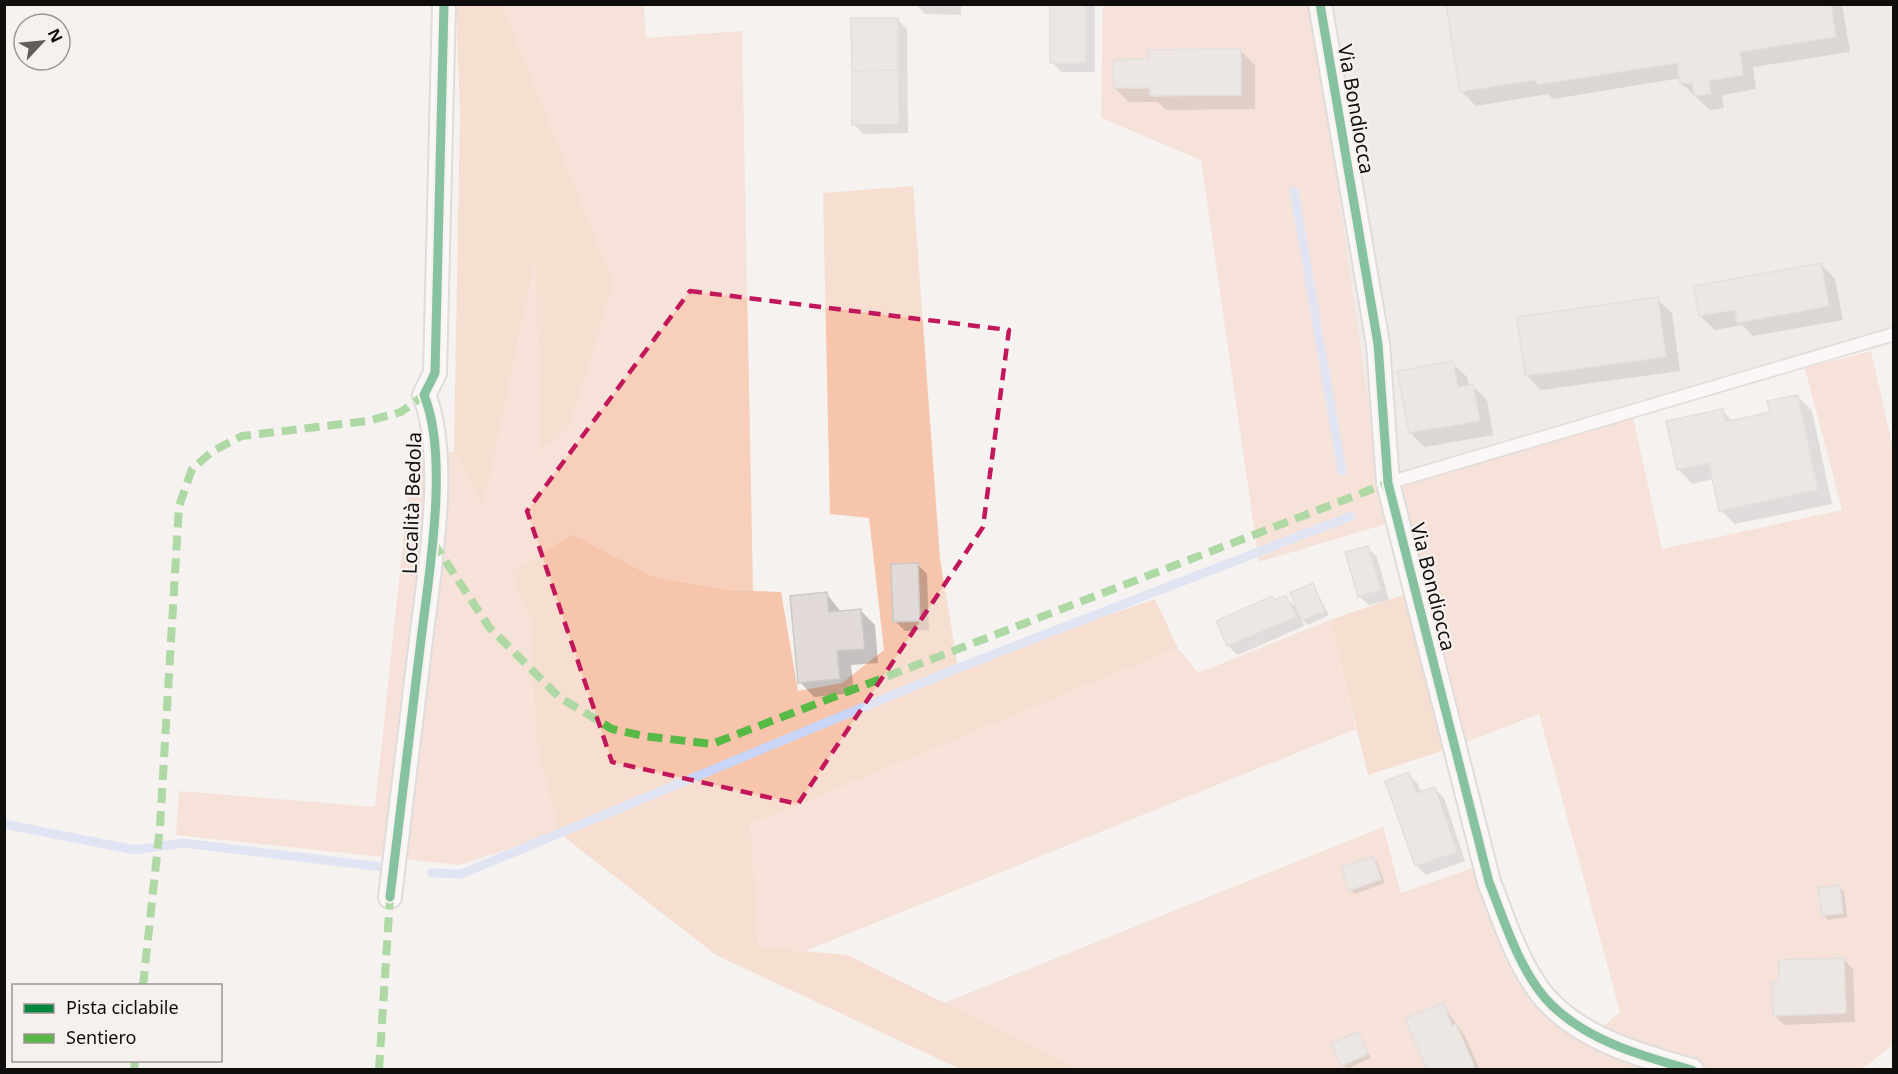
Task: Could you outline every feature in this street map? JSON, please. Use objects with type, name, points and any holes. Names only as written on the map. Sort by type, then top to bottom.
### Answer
[{"type":"street","name":"Località Bedola","points":[[390,897],[433,542],[435,436],[432,414],[424,395],[435,373],[444,4]]},
{"type":"street","name":"Via Bondiocca","points":[[1320,4],[1378,344],[1388,483],[1489,882],[1509,933],[1545,997],[1572,1022],[1610,1042],[1651,1058],[1692,1070]]},
{"type":"lane","points":[[1388,483],[1893,334]]},
{"type":"highlighted area","points":[[690,291],[1009,330],[983,527],[798,804],[612,762],[527,511]]},
{"type":"shaded area","points":[[456,5],[503,5],[614,282],[570,426],[541,451],[536,259],[483,508],[454,452],[460,112]]},
{"type":"shaded area","points":[[503,5],[644,5],[646,38],[742,31],[753,591],[728,590],[652,576],[572,534],[512,573],[530,621],[536,744],[559,833],[459,865],[176,835],[179,791],[375,807],[413,448],[454,452],[483,507],[537,255],[614,282]]},
{"type":"shaded area","points":[[1103,5],[1312,5],[1380,485],[1632,412],[1662,549],[1842,510],[1805,368],[1871,351],[1894,453],[1894,1044],[1862,1069],[1065,1069],[944,1003],[1383,827],[1401,893],[1473,868],[1518,980],[1597,1031],[1620,1012],[1539,714],[1448,749],[1389,523],[1259,562],[1201,160],[1101,118]]},
{"type":"shaded area","points":[[1312,5],[1893,5],[1893,344],[1632,412],[1380,485]]},
{"type":"shaded area","points":[[913,186],[940,559],[958,667],[1155,599],[1178,648],[750,826],[759,947],[848,955],[1077,1069],[960,1069],[716,955],[559,833],[536,744],[530,621],[511,573],[572,534],[652,576],[728,590],[781,592],[798,691],[842,683],[884,650],[869,518],[830,514],[823,193]]},
{"type":"shaded area","points":[[1409,593],[1448,749],[1368,775],[1330,620]]},
{"type":"shaded area","points":[[1330,620],[1356,729],[805,951],[759,948],[749,827],[1178,648],[1198,673]]},
{"type":"building","points":[[1050,4],[1086,4],[1086,63],[1050,63]]},
{"type":"building","points":[[1446,4],[1831,4],[1836,37],[1740,52],[1743,75],[1709,81],[1711,94],[1694,96],[1692,83],[1680,84],[1677,63],[1537,85],[1536,80],[1460,92]]},
{"type":"building","points":[[851,18],[898,18],[898,70],[852,71]]},
{"type":"building","points":[[1241,49],[1241,95],[1150,96],[1150,88],[1114,88],[1113,60],[1148,59],[1148,50]]},
{"type":"building","points":[[898,70],[899,124],[852,125],[852,71]]},
{"type":"building","points":[[1821,263],[1829,306],[1737,323],[1735,310],[1699,316],[1694,286]]},
{"type":"building","points":[[1658,297],[1666,357],[1525,376],[1517,317]]},
{"type":"building","points":[[1453,361],[1458,387],[1473,384],[1480,421],[1409,433],[1397,371]]},
{"type":"building","points":[[1798,395],[1818,490],[1719,511],[1709,463],[1677,470],[1666,421],[1723,409],[1725,422],[1770,412],[1767,401]]},
{"type":"building","points":[[1368,546],[1381,590],[1358,597],[1345,552]]},
{"type":"building","points":[[918,563],[920,621],[893,622],[891,564]]},
{"type":"building","points":[[1313,583],[1325,611],[1302,621],[1290,593]]},
{"type":"building","points":[[827,592],[829,612],[861,609],[865,649],[837,651],[840,679],[798,683],[790,596]]},
{"type":"building","points":[[1286,595],[1296,617],[1227,646],[1216,621],[1272,596],[1274,600]]},
{"type":"building","points":[[1409,772],[1416,793],[1435,787],[1457,852],[1415,866],[1385,781]]},
{"type":"building","points":[[1373,856],[1381,879],[1349,891],[1341,868]]},
{"type":"building","points":[[1840,885],[1843,913],[1822,916],[1818,888]]},
{"type":"building","points":[[1844,958],[1846,1013],[1773,1016],[1772,982],[1779,981],[1779,960]]},
{"type":"building","points":[[1443,1003],[1452,1026],[1456,1024],[1475,1068],[1427,1070],[1405,1019]]},
{"type":"building","points":[[1358,1032],[1368,1054],[1341,1066],[1331,1044]]},
{"type":"waterway","points":[[1294,191],[1342,471]]},
{"type":"waterway","points":[[432,873],[461,874],[958,668],[1351,516]]},
{"type":"waterway","points":[[4,824],[135,850],[183,843],[382,867]]},
{"type":"marked path","points":[[143,984],[160,826],[179,506],[192,469],[213,451],[242,436],[368,421],[401,412],[424,395]]},
{"type":"marked path","points":[[433,542],[489,627],[559,697],[612,729],[644,736],[712,744],[1388,483]]},
{"type":"marked path","points":[[379,1070],[390,897]]},
{"type":"marked path","points":[[134,1070],[135,1062]]},
{"type":"cycle path","points":[[390,897],[435,520],[435,452],[432,421],[424,395],[435,373],[444,4]]},
{"type":"cycle path","points":[[1320,4],[1378,344],[1388,483],[1489,882],[1512,942],[1527,972],[1545,998],[1560,1012],[1576,1025],[1613,1044],[1692,1070]]}]
